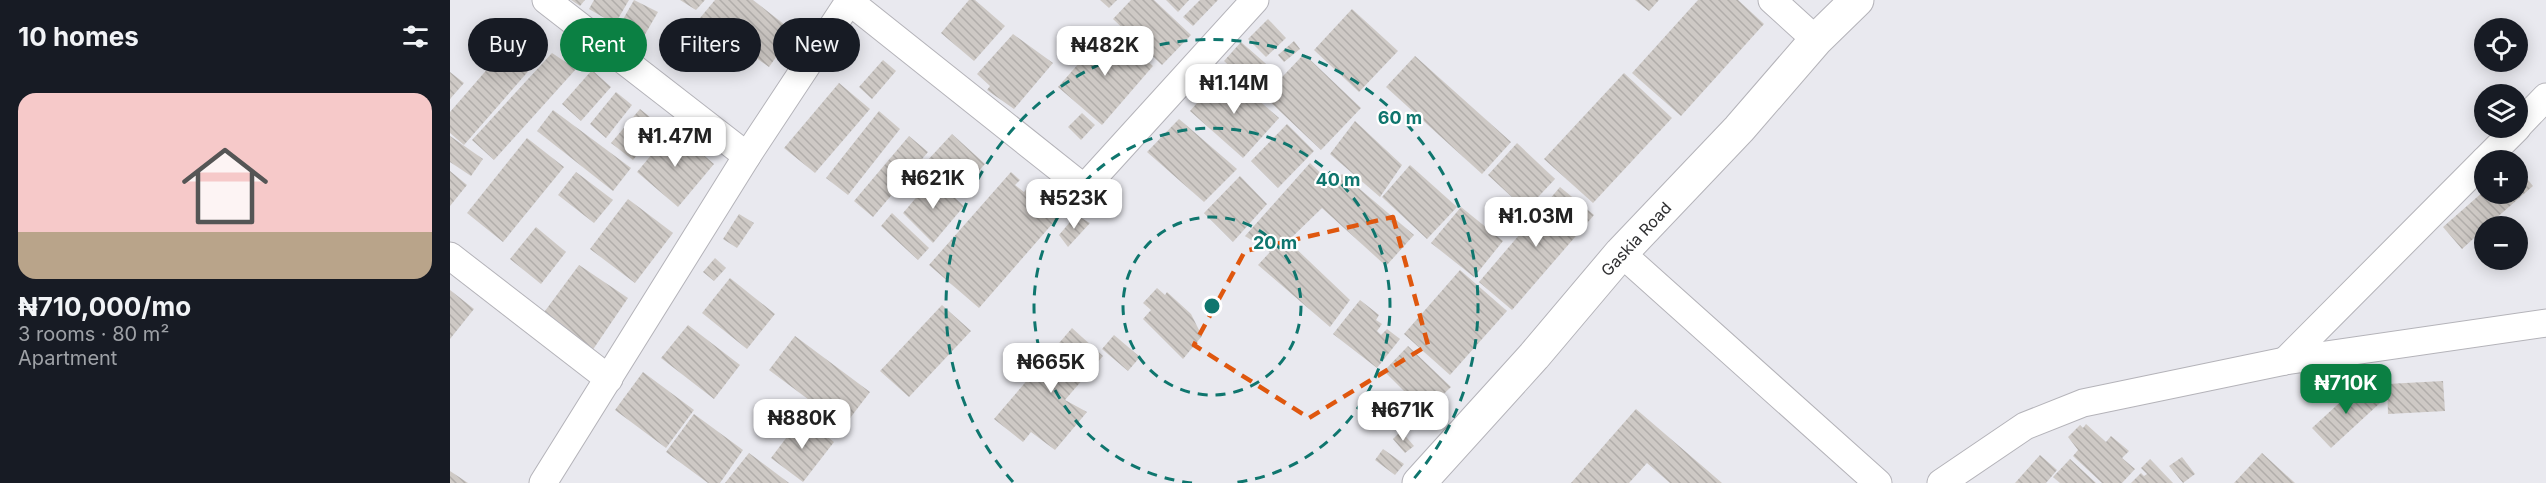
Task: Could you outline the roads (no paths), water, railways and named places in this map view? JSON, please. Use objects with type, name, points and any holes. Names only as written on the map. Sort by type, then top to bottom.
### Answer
[{"type":"main road","name":"Gaskia Road","points":[[1419,483],[1534,356],[1621,253],[1739,129],[1816,40],[1857,0]]},
{"type":"street","points":[[546,0],[747,156]]},
{"type":"street","points":[[543,483],[747,156],[850,0],[1084,188],[1255,0]]},
{"type":"street","points":[[1772,0],[1816,40]]},
{"type":"street","points":[[2528,116],[2546,97]]},
{"type":"street","points":[[2495,150],[2506,138]]},
{"type":"street","points":[[2285,361],[2474,171]]},
{"type":"street","points":[[1621,253],[1878,483]]},
{"type":"street","points":[[450,256],[609,379]]},
{"type":"street","points":[[1941,483],[2025,426],[2083,403],[2285,361],[2546,323]]}]
